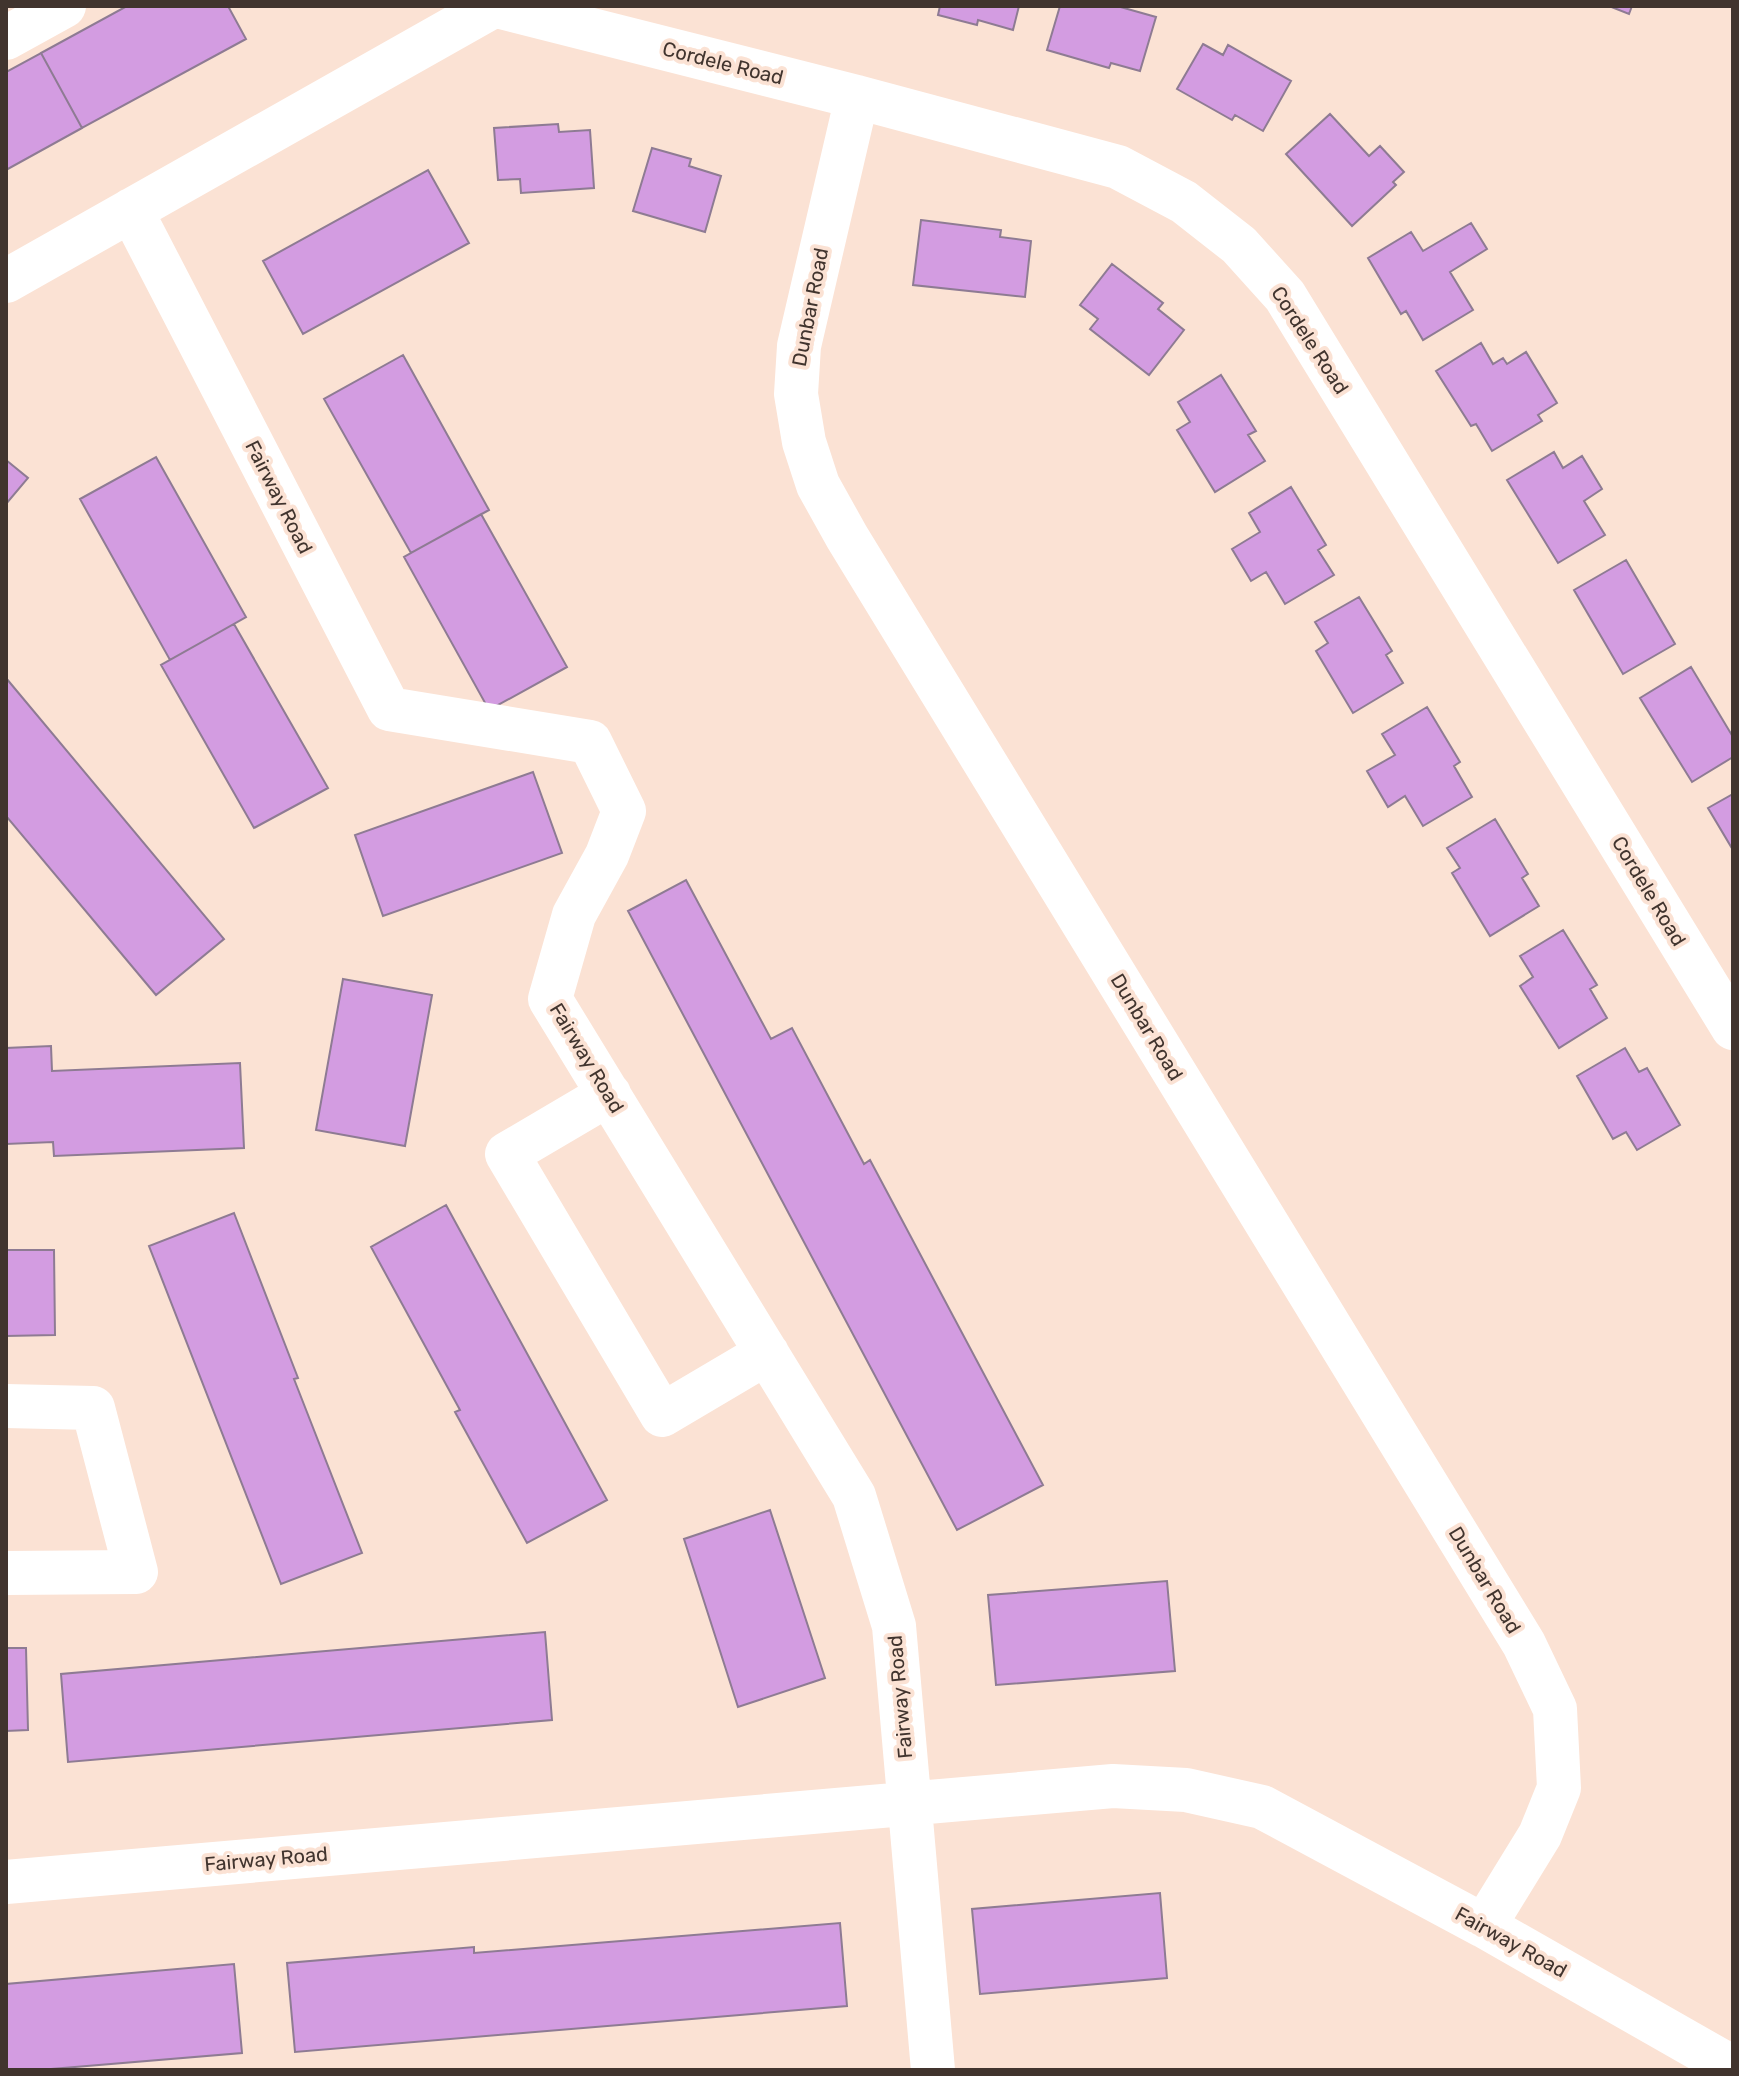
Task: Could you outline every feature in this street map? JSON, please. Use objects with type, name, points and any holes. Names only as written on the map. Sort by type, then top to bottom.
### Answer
[{"type":"street","points":[[6,38],[64,6]]},
{"type":"street","points":[[6,281],[495,6]]},
{"type":"street","name":"Cordele Road","points":[[495,6],[857,97],[1118,167],[1184,202],[1239,245],[1285,296],[1732,1024]]},
{"type":"street","name":"Dunbar Road","points":[[857,97],[799,346],[796,394],[804,442],[818,485],[1524,1644],[1555,1709],[1559,1788],[1540,1835],[1484,1926]]},
{"type":"street","name":"Fairway Road","points":[[131,210],[389,709],[590,742],[624,811],[607,855],[574,915],[550,999],[854,1496],[894,1626],[933,2070]]},
{"type":"street","points":[[609,1094],[507,1154],[662,1415],[767,1353]]},
{"type":"street","points":[[6,1406],[93,1408],[136,1572],[6,1573]]},
{"type":"street","name":"Fairway Road","points":[[6,1882],[1113,1786],[1186,1790],[1262,1807],[1484,1926],[1733,2068]]},
{"type":"building","points":[[127,6],[228,6],[246,39],[82,128],[41,53]]},
{"type":"building","points":[[940,6],[1019,6],[1013,30],[978,20],[977,25],[938,15]]},
{"type":"building","points":[[1060,6],[1117,6],[1156,17],[1140,71],[1111,63],[1109,68],[1047,50]]},
{"type":"building","points":[[1609,6],[1632,6],[1629,14]]},
{"type":"building","points":[[1203,44],[1223,55],[1228,45],[1291,81],[1263,131],[1235,115],[1232,120],[1177,89]]},
{"type":"building","points":[[41,53],[82,128],[6,170],[6,72]]},
{"type":"building","points":[[1330,114],[1369,156],[1380,146],[1404,172],[1393,182],[1396,185],[1352,226],[1286,154]]},
{"type":"building","points":[[558,124],[559,132],[590,130],[594,188],[521,193],[520,179],[498,180],[494,128]]},
{"type":"building","points":[[652,148],[691,159],[689,166],[721,176],[705,232],[633,211]]},
{"type":"building","points":[[428,170],[469,243],[303,334],[263,261]]},
{"type":"building","points":[[921,220],[1001,230],[1000,237],[1031,241],[1025,297],[913,285]]},
{"type":"building","points":[[1471,223],[1487,249],[1450,272],[1473,310],[1423,340],[1406,311],[1401,314],[1368,258],[1411,232],[1423,251]]},
{"type":"building","points":[[1112,264],[1163,303],[1158,309],[1184,330],[1149,375],[1090,329],[1098,319],[1080,305]]},
{"type":"building","points":[[1481,343],[1493,364],[1503,358],[1507,364],[1526,352],[1557,403],[1538,415],[1542,421],[1492,451],[1476,424],[1471,426],[1436,371]]},
{"type":"building","points":[[403,355],[489,510],[411,553],[324,399]]},
{"type":"building","points":[[1221,375],[1256,431],[1248,435],[1265,461],[1215,492],[1177,430],[1190,422],[1178,402]]},
{"type":"building","points":[[1554,452],[1563,468],[1582,456],[1602,489],[1584,501],[1605,535],[1558,563],[1507,480]]},
{"type":"building","points":[[156,457],[246,617],[170,660],[80,499]]},
{"type":"building","points":[[6,460],[28,478],[6,504]]},
{"type":"building","points":[[1291,487],[1326,545],[1318,550],[1334,575],[1285,604],[1266,572],[1251,581],[1232,549],[1260,532],[1249,513]]},
{"type":"building","points":[[481,514],[567,667],[489,710],[404,557]]},
{"type":"building","points":[[1626,560],[1675,644],[1623,674],[1574,590]]},
{"type":"building","points":[[1359,597],[1392,651],[1386,655],[1403,683],[1353,713],[1316,651],[1328,643],[1315,622]]},
{"type":"building","points":[[234,624],[328,788],[254,828],[161,665]]},
{"type":"building","points":[[1691,667],[1733,737],[1733,757],[1692,782],[1640,698]]},
{"type":"building","points":[[6,678],[224,939],[156,995],[6,816]]},
{"type":"building","points":[[1427,707],[1460,762],[1454,766],[1472,797],[1423,826],[1405,796],[1388,807],[1367,771],[1395,755],[1382,734]]},
{"type":"building","points":[[533,772],[562,853],[383,916],[355,835]]},
{"type":"building","points":[[1733,794],[1733,850],[1708,808]]},
{"type":"building","points":[[1495,819],[1528,874],[1522,878],[1539,906],[1490,936],[1452,873],[1460,868],[1447,848]]},
{"type":"building","points":[[686,880],[771,1039],[792,1028],[864,1164],[870,1160],[1043,1485],[957,1530],[628,911]]},
{"type":"building","points":[[1563,930],[1597,985],[1590,989],[1607,1018],[1559,1048],[1520,986],[1533,977],[1520,956]]},
{"type":"building","points":[[343,979],[432,995],[405,1146],[316,1130]]},
{"type":"building","points":[[51,1046],[52,1071],[240,1063],[244,1148],[54,1156],[53,1142],[6,1144],[6,1048]]},
{"type":"building","points":[[1625,1048],[1639,1072],[1647,1068],[1680,1125],[1637,1150],[1626,1132],[1613,1139],[1577,1076]]},
{"type":"building","points":[[446,1205],[607,1500],[527,1543],[455,1412],[460,1410],[371,1247]]},
{"type":"building","points":[[234,1213],[362,1553],[281,1584],[149,1246]]},
{"type":"building","points":[[6,1250],[54,1250],[55,1335],[6,1336]]},
{"type":"building","points":[[770,1510],[825,1678],[738,1707],[684,1539]]},
{"type":"building","points":[[1167,1581],[1175,1671],[996,1685],[988,1595]]},
{"type":"building","points":[[545,1632],[552,1720],[68,1762],[61,1674]]},
{"type":"building","points":[[6,1648],[26,1648],[28,1730],[6,1731]]},
{"type":"building","points":[[1160,1893],[1167,1978],[980,1994],[972,1909]]},
{"type":"building","points":[[840,1923],[847,2006],[295,2052],[287,1963],[474,1947],[474,1953]]},
{"type":"building","points":[[234,1964],[242,2053],[6,2070],[6,1984]]}]
